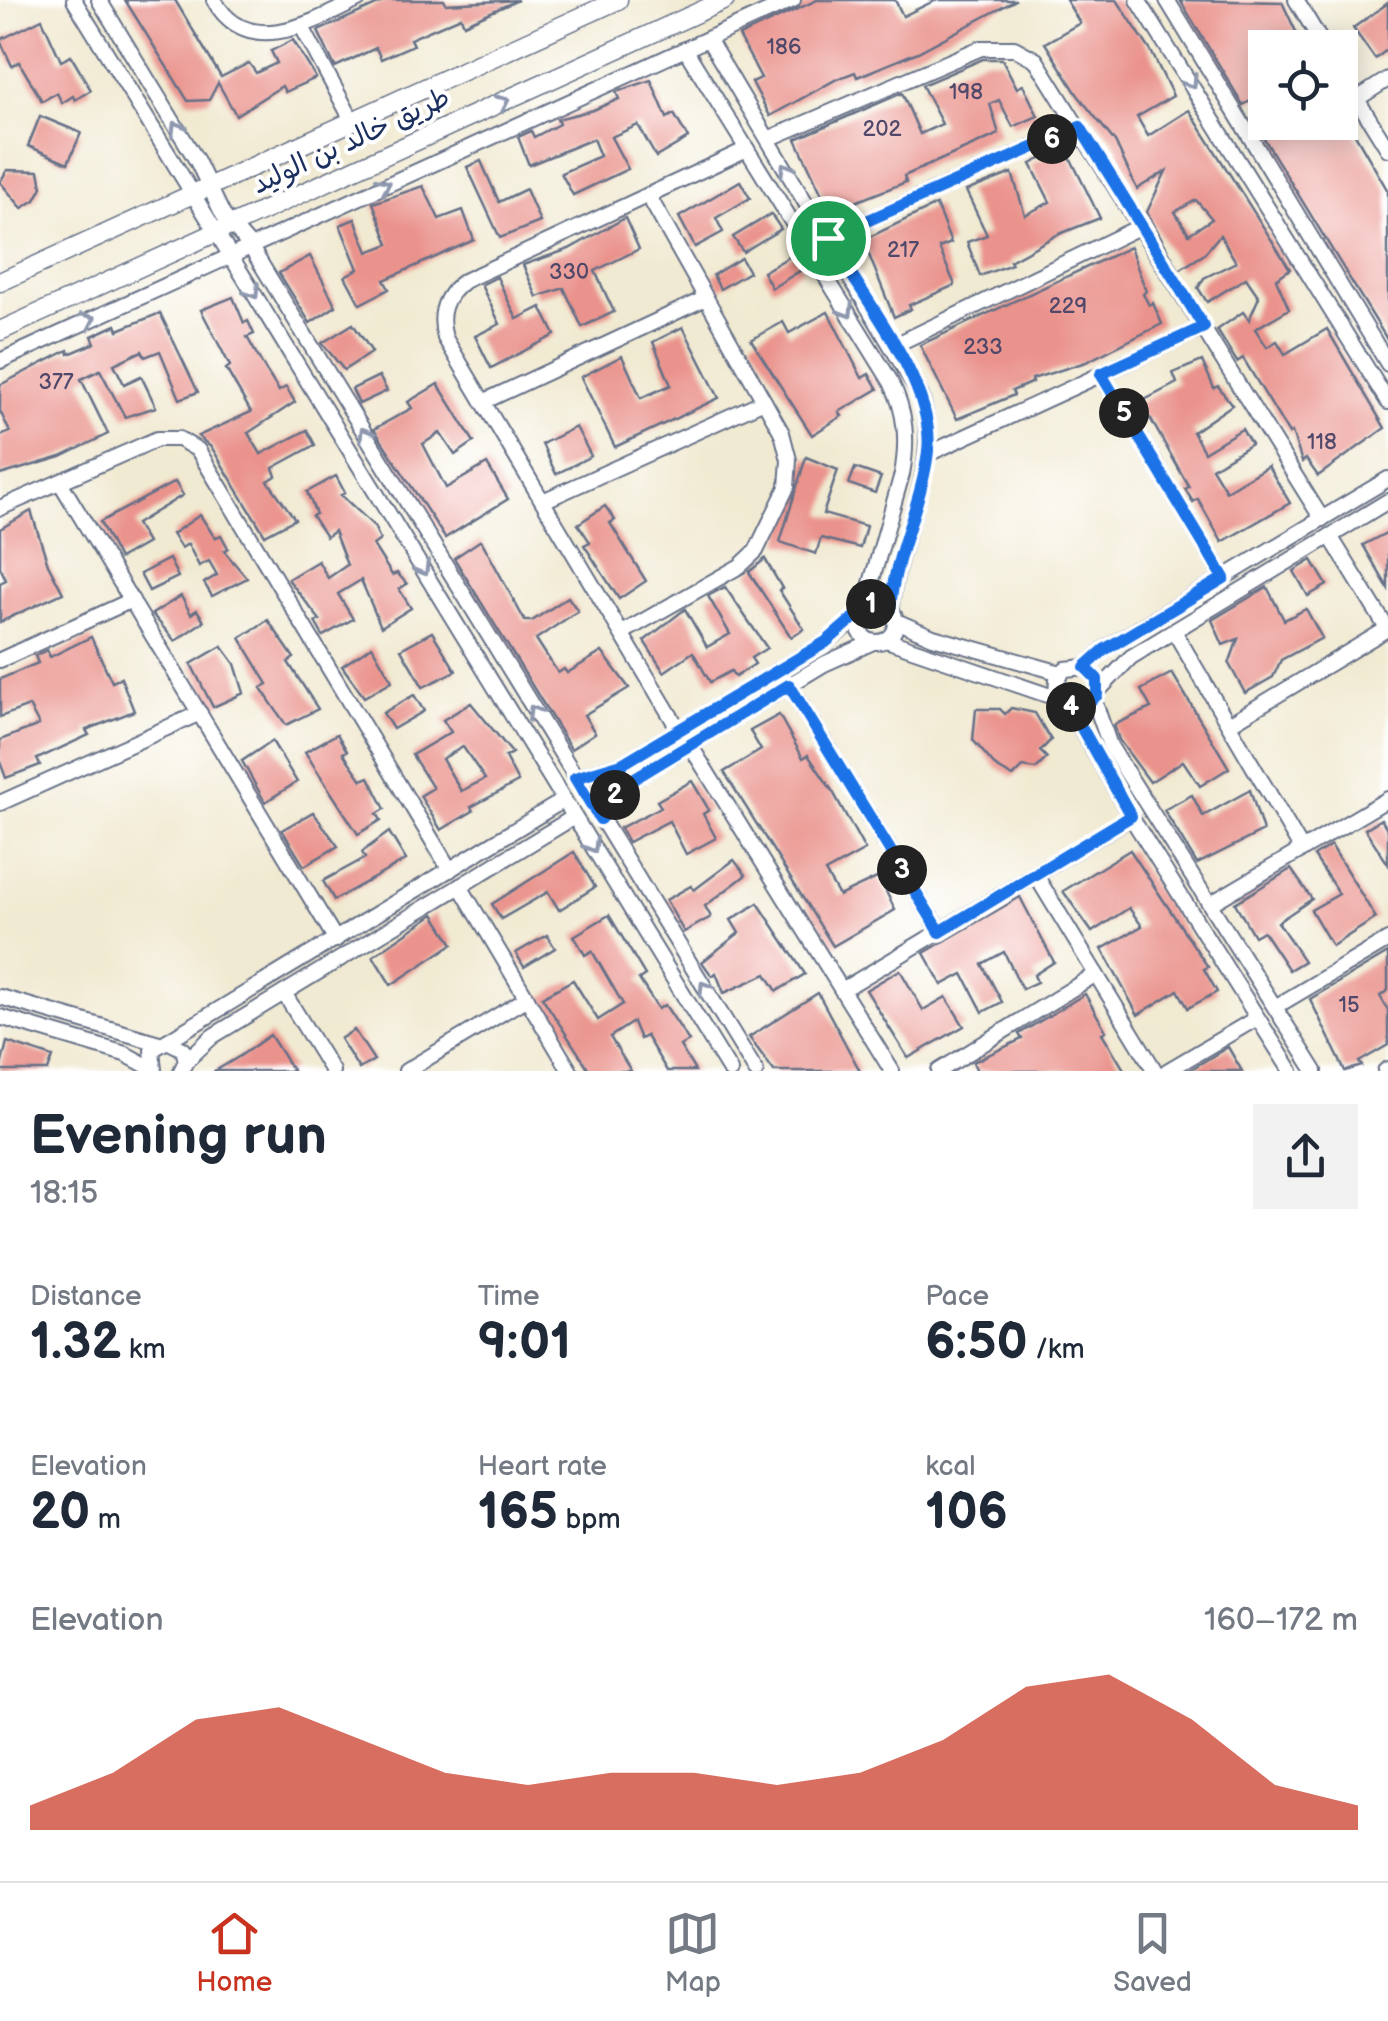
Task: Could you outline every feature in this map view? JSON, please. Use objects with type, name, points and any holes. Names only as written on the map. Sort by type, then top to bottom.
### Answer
[{"type":"street","points":[[74,0],[200,190],[224,230],[230,255],[730,1071]]},
{"type":"street","points":[[99,0],[200,190]]},
{"type":"street","points":[[214,0],[234,24],[254,32],[276,34],[302,27],[358,0]]},
{"type":"street","name":"طريق خالد بن الوليد","points":[[0,332],[725,0]]},
{"type":"street","points":[[0,361],[792,0]]},
{"type":"street","points":[[1138,0],[1270,205],[1388,402]]},
{"type":"street","points":[[1167,0],[1388,364]]},
{"type":"street","points":[[1296,0],[1314,30]]},
{"type":"street","name":"طريق خالد بن الوليد","points":[[0,282],[615,1]]},
{"type":"street","points":[[302,27],[353,122]]},
{"type":"street","points":[[600,819],[622,786],[789,685],[880,641],[893,615],[897,567],[928,454],[927,414],[921,396],[708,39]]},
{"type":"street","points":[[768,139],[992,46],[1014,48],[1036,60],[1322,519]]},
{"type":"street","points":[[686,49],[891,382],[903,413],[902,474],[861,613],[862,636],[1083,707],[1131,657],[1388,501]]},
{"type":"street","points":[[1358,98],[1388,79]]},
{"type":"street","points":[[1358,101],[1388,149]]},
{"type":"street","points":[[828,238],[1080,127]]},
{"type":"street","points":[[679,730],[442,326],[446,300],[453,289],[747,149]]},
{"type":"street","points":[[622,634],[740,566],[762,542],[789,474],[786,446],[764,401],[648,195]]},
{"type":"street","points":[[1270,205],[1286,196]]},
{"type":"street","points":[[892,346],[1141,226]]},
{"type":"street","points":[[224,230],[250,246],[756,1071]]},
{"type":"street","points":[[484,402],[706,298]]},
{"type":"street","points":[[928,454],[1204,327]]},
{"type":"street","points":[[1101,374],[1224,578]]},
{"type":"street","points":[[543,501],[764,401]]},
{"type":"street","points":[[0,508],[157,438],[179,440],[198,450],[450,870]]},
{"type":"street","points":[[1085,667],[1104,650],[1388,479]]},
{"type":"street","points":[[60,482],[336,940]]},
{"type":"street","points":[[1228,724],[1388,630],[1330,536]]},
{"type":"street","points":[[0,660],[132,600]]},
{"type":"street","points":[[575,778],[613,770],[878,604],[933,637],[1061,673]]},
{"type":"street","points":[[456,623],[474,612]]},
{"type":"street","points":[[1174,631],[1302,850]]},
{"type":"street","points":[[1291,1071],[1064,703],[1056,686],[1061,673],[1070,667],[1085,667],[1094,674],[1110,746],[1315,1071]]},
{"type":"street","points":[[789,685],[940,932]]},
{"type":"street","points":[[0,803],[200,713]]},
{"type":"street","points":[[690,744],[892,1071]]},
{"type":"street","points":[[1210,904],[1388,799]]},
{"type":"street","points":[[154,1070],[150,1054],[163,1042],[564,800]]},
{"type":"street","points":[[184,1067],[205,1041],[574,816]]},
{"type":"street","points":[[842,990],[1131,816]]},
{"type":"street","points":[[1036,874],[1155,1071]]},
{"type":"street","points":[[460,886],[570,1071]]},
{"type":"street","points":[[1274,1007],[1388,940]]},
{"type":"street","points":[[938,1071],[1096,974]]},
{"type":"street","points":[[284,993],[332,1071]]},
{"type":"street","points":[[0,997],[179,1044],[184,1067]]},
{"type":"street","points":[[406,1071],[526,998]]},
{"type":"street","points":[[0,1017],[125,1054],[154,1070]]},
{"type":"street","points":[[1167,1071],[1257,1018]]},
{"type":"street","points":[[718,1052],[737,1039]]},
{"type":"building","points":[[125,0],[175,0],[221,77],[249,63],[256,73],[277,63],[271,51],[293,40],[316,78],[285,92],[282,86],[236,115],[218,83],[209,100],[188,101]]},
{"type":"building","points":[[387,0],[444,0],[446,4],[518,0],[464,24],[461,17],[410,39],[413,45],[381,59],[376,48],[335,67],[318,31]]},
{"type":"building","points":[[817,0],[895,0],[903,16],[936,0],[1016,0],[918,52],[857,77],[855,72],[837,79],[770,116],[752,82],[761,78],[739,36]]},
{"type":"building","points":[[1066,0],[1117,0],[1151,51],[1173,96],[1137,117],[1148,136],[1189,110],[1290,269],[1276,279],[1289,309],[1255,329],[1267,347],[1277,341],[1285,354],[1327,329],[1385,428],[1318,476],[1306,459],[1302,462],[1292,432],[1289,434],[1243,358],[1237,362],[1217,330],[1243,312],[1249,320],[1259,297],[1246,278],[1207,302],[1198,288],[1204,278],[1236,262],[1220,235],[1203,255],[1179,270],[1147,212],[1166,171],[1137,189],[1115,142],[1077,94],[1045,43],[1080,23]],"holes":[[[1196,200],[1212,219],[1189,234],[1175,212]]]},
{"type":"building","points":[[1180,0],[1282,2],[1295,30],[1248,30],[1248,102],[1243,105]]},
{"type":"building","points":[[1388,3],[1388,49],[1375,59],[1353,28]]},
{"type":"building","points":[[42,19],[61,61],[71,56],[91,90],[75,100],[73,96],[62,103],[57,93],[42,101],[19,62],[12,66],[0,40]]},
{"type":"building","points":[[983,59],[1002,59],[1017,88],[1023,85],[1038,116],[1013,127],[999,100],[990,104],[999,134],[904,176],[906,182],[830,212],[796,139],[902,93],[920,134],[942,124],[922,85]]},
{"type":"building","points":[[651,80],[667,118],[674,114],[688,138],[656,157],[638,125],[611,137],[628,169],[573,195],[561,173],[600,156],[593,139],[529,165],[518,137],[531,131],[534,137],[559,124],[557,119],[593,110],[619,99],[616,92]]},
{"type":"building","points":[[40,116],[81,133],[68,163],[28,146]]},
{"type":"building","points":[[1358,139],[1388,191],[1388,341],[1265,140]]},
{"type":"building","points":[[1065,147],[1100,218],[1057,235],[1010,261],[1012,264],[980,276],[967,242],[987,235],[966,191],[1012,173],[1025,215],[1050,202],[1031,164]]},
{"type":"building","points":[[481,161],[499,202],[526,189],[540,222],[500,238],[467,167]]},
{"type":"building","points":[[7,170],[39,171],[42,187],[35,200],[22,208],[0,182]]},
{"type":"building","points":[[740,181],[750,198],[716,218],[723,232],[695,247],[679,217]]},
{"type":"building","points":[[423,186],[439,219],[463,210],[474,240],[384,280],[389,289],[360,304],[345,276],[358,269],[340,225],[355,219],[368,252],[389,244],[373,203]]},
{"type":"building","points":[[936,205],[951,243],[939,248],[955,285],[909,305],[911,309],[894,317],[863,240]]},
{"type":"building","points":[[771,214],[781,229],[743,252],[733,237]]},
{"type":"building","points":[[625,218],[639,249],[595,271],[614,312],[582,327],[564,288],[537,297],[523,265],[569,249]]},
{"type":"building","points":[[1130,247],[1146,291],[1143,294],[1149,305],[1153,303],[1162,324],[1086,362],[1032,379],[1033,382],[1012,391],[1014,395],[957,419],[920,345]]},
{"type":"building","points":[[794,254],[803,269],[772,288],[763,272]]},
{"type":"building","points":[[310,256],[336,306],[310,323],[279,273]]},
{"type":"building","points":[[741,258],[749,272],[720,289],[713,275]]},
{"type":"building","points":[[497,277],[517,319],[541,307],[555,335],[491,368],[475,336],[500,324],[481,285]]},
{"type":"building","points":[[233,297],[244,323],[248,321],[254,334],[247,337],[265,369],[279,391],[286,387],[295,402],[248,433],[261,454],[307,430],[315,445],[273,468],[276,476],[268,481],[295,519],[265,535],[212,448],[198,436],[251,412],[226,369],[230,366],[201,310]]},
{"type":"building","points":[[828,312],[862,378],[869,374],[878,389],[839,412],[842,416],[812,435],[751,340],[783,322],[789,333]]},
{"type":"building","points":[[160,313],[198,392],[180,399],[160,351],[145,357],[142,351],[114,364],[124,384],[141,376],[156,407],[125,417],[100,370],[81,379],[108,434],[61,457],[0,475],[0,436],[10,432],[0,411],[0,385],[68,350],[69,354],[95,343],[92,336],[116,325],[118,330]]},
{"type":"building","points":[[353,324],[372,352],[344,370],[322,343]]},
{"type":"building","points":[[683,327],[719,398],[615,447],[581,377],[622,356],[641,398],[671,385],[653,342]]},
{"type":"building","points":[[1202,361],[1214,388],[1218,386],[1232,405],[1193,432],[1204,452],[1242,429],[1251,444],[1212,468],[1226,491],[1268,466],[1290,503],[1222,542],[1198,499],[1193,502],[1185,489],[1189,487],[1150,418],[1144,421],[1135,405],[1177,383],[1173,373]]},
{"type":"building","points":[[379,376],[387,391],[359,404],[352,389]]},
{"type":"building","points":[[438,384],[474,442],[455,455],[440,433],[423,444],[446,488],[487,464],[508,499],[445,538],[374,429],[412,408],[408,402]]},
{"type":"building","points":[[576,427],[591,456],[556,474],[542,444]]},
{"type":"building","points":[[806,457],[838,470],[823,514],[866,526],[860,548],[821,538],[816,554],[780,542]]},
{"type":"building","points":[[855,468],[881,477],[875,493],[849,484]]},
{"type":"building","points":[[336,476],[345,493],[341,495],[374,526],[380,540],[373,545],[392,575],[397,573],[407,584],[399,589],[411,608],[381,627],[361,580],[338,594],[353,619],[323,636],[315,622],[320,620],[288,579],[318,561],[328,578],[347,565],[334,531],[326,537],[312,516],[316,514],[307,492]]},
{"type":"building","points":[[175,482],[183,495],[136,524],[147,543],[119,559],[100,522]]},
{"type":"building","points":[[605,506],[615,520],[610,523],[646,581],[619,599],[584,545],[590,542],[578,524]]},
{"type":"building","points":[[31,511],[48,564],[63,593],[0,622],[0,583],[6,580],[0,567],[0,529]]},
{"type":"building","points":[[200,515],[215,538],[221,535],[228,548],[224,551],[247,578],[212,596],[204,583],[217,575],[209,561],[199,566],[188,544],[181,548],[172,534]]},
{"type":"building","points":[[1388,532],[1388,588],[1363,545]]},
{"type":"building","points":[[481,540],[525,621],[532,621],[568,597],[578,611],[536,639],[558,673],[564,669],[567,673],[602,652],[629,688],[584,715],[595,733],[571,749],[454,558]]},
{"type":"building","points":[[169,559],[178,577],[149,591],[140,574]]},
{"type":"building","points":[[765,559],[804,629],[791,637],[749,572]]},
{"type":"building","points":[[1312,560],[1327,585],[1308,596],[1294,571]]},
{"type":"building","points":[[725,587],[767,648],[751,658],[755,664],[735,677],[731,671],[710,682],[693,652],[664,672],[644,641],[685,609],[707,647],[730,634],[708,596]]},
{"type":"building","points":[[1267,587],[1284,620],[1306,609],[1322,638],[1281,660],[1273,677],[1245,693],[1229,664],[1238,639],[1223,645],[1212,620]]},
{"type":"building","points":[[181,596],[191,614],[197,610],[204,621],[175,641],[152,614]]},
{"type":"building","points":[[268,620],[294,658],[288,662],[318,709],[286,725],[261,688],[268,684],[240,638]]},
{"type":"building","points":[[432,632],[456,671],[423,687],[401,649]]},
{"type":"building","points":[[91,637],[112,682],[121,678],[134,711],[86,730],[89,735],[37,759],[40,765],[6,778],[0,762],[0,740],[39,725],[29,706],[0,717],[0,679],[38,663],[35,656],[47,650],[50,657]]},
{"type":"building","points":[[222,646],[235,664],[244,693],[213,707],[191,664]]},
{"type":"building","points":[[372,646],[392,681],[364,697],[342,666]]},
{"type":"building","points":[[1172,673],[1229,768],[1200,786],[1183,761],[1150,782],[1119,740],[1114,725],[1151,708],[1141,690]]},
{"type":"building","points":[[414,695],[424,711],[393,729],[383,713]]},
{"type":"building","points":[[471,703],[512,753],[505,757],[518,782],[471,807],[473,811],[441,830],[420,796],[433,788],[412,755],[451,732],[443,720]],"holes":[[[463,747],[485,779],[461,791],[442,759]]]},
{"type":"building","points":[[1011,708],[1035,713],[1051,740],[1040,751],[1047,758],[1036,769],[1023,767],[1013,777],[996,767],[973,740],[976,709],[1000,709],[1005,714]]},
{"type":"building","points":[[779,715],[803,758],[808,755],[833,792],[865,850],[825,872],[839,896],[879,877],[895,910],[833,946],[724,772],[761,750],[750,731]]},
{"type":"building","points":[[337,734],[347,751],[343,753],[362,780],[369,777],[385,809],[377,814],[381,820],[358,834],[305,752]]},
{"type":"building","points":[[272,741],[297,782],[265,802],[242,761]]},
{"type":"building","points":[[692,781],[709,810],[703,814],[716,838],[686,854],[669,821],[628,842],[620,828],[661,807],[657,801]]},
{"type":"building","points":[[1250,790],[1263,831],[1197,864],[1164,810],[1192,795],[1203,816]]},
{"type":"building","points":[[313,812],[338,846],[304,866],[282,830]]},
{"type":"building","points":[[1381,819],[1388,830],[1388,864],[1365,829]]},
{"type":"building","points":[[389,832],[406,860],[334,900],[323,881],[365,858],[362,852]]},
{"type":"building","points":[[1331,845],[1376,918],[1332,946],[1311,910],[1339,894],[1314,856]]},
{"type":"building","points":[[1130,850],[1208,967],[1204,969],[1217,992],[1188,1008],[1178,990],[1138,1015],[1102,949],[1142,926],[1129,908],[1092,932],[1063,891]]},
{"type":"building","points":[[574,852],[595,887],[559,910],[548,892],[501,919],[492,904]]},
{"type":"building","points":[[734,860],[746,875],[705,906],[711,917],[684,932],[666,900],[691,886],[694,890]]},
{"type":"building","points":[[1291,869],[1312,899],[1278,922],[1304,961],[1289,970],[1263,931],[1254,936],[1235,903]]},
{"type":"building","points":[[1020,897],[1054,962],[1034,975],[1037,982],[1022,989],[1004,952],[982,964],[1002,1002],[983,1012],[963,974],[942,985],[924,953]]},
{"type":"building","points":[[758,903],[805,974],[777,991],[766,974],[724,993],[716,973],[712,976],[702,962],[739,933],[731,920]]},
{"type":"building","points":[[434,914],[453,944],[391,985],[373,956]]},
{"type":"building","points":[[609,915],[645,975],[639,979],[658,1009],[665,1005],[689,1041],[680,1046],[695,1071],[667,1071],[646,1036],[640,1039],[633,1022],[610,1037],[631,1071],[590,1071],[542,997],[573,980],[598,1020],[623,1004],[592,951],[585,955],[574,936]]},
{"type":"building","points":[[547,935],[555,948],[524,967],[516,953]]},
{"type":"building","points":[[1388,953],[1388,990],[1380,996],[1388,1010],[1388,1045],[1359,1062],[1362,1066],[1345,1071],[1310,999]]},
{"type":"building","points":[[900,970],[923,1010],[946,997],[964,1026],[908,1058],[866,990]]},
{"type":"building","points":[[818,993],[860,1071],[774,1071],[749,1037]]},
{"type":"building","points":[[1085,994],[1125,1071],[977,1071],[973,1062],[1022,1039],[1019,1034]]},
{"type":"building","points":[[354,1030],[374,1060],[359,1069],[340,1039]]},
{"type":"building","points":[[270,1035],[293,1071],[215,1071],[240,1056]]},
{"type":"building","points":[[7,1042],[53,1057],[48,1071],[0,1071]]},
{"type":"building","points":[[1228,1047],[1242,1071],[1188,1071]]},
{"type":"route","points":[[1080,127],[1204,327],[1101,374],[1224,578],[1104,650],[1085,667],[1097,679],[1097,695],[1090,704],[1070,707],[1131,816],[940,932],[789,685],[622,786],[600,819],[575,778],[613,770],[826,642],[870,604],[890,609],[897,567],[928,454],[927,414],[912,378],[828,238],[1080,127]]}]
